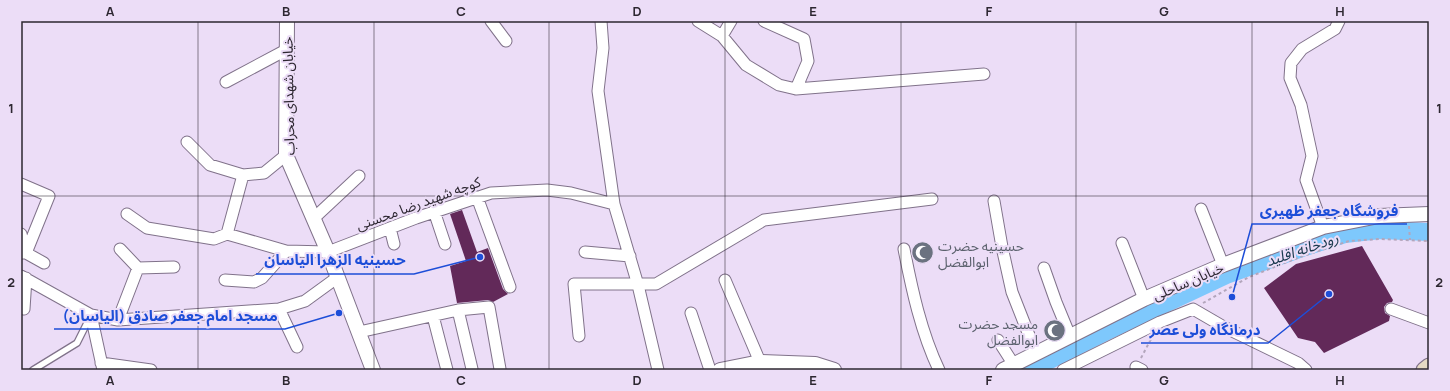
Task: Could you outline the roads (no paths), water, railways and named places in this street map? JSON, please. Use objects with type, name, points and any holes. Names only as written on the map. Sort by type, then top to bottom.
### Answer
[{"type":"main road","points":[[1424,370],[1429,366]]},
{"type":"street","name":"خیابان شهدای محراب","points":[[287,21],[286,154],[328,252],[373,370]]},
{"type":"street","points":[[491,21],[506,41]]},
{"type":"street","points":[[601,21],[603,48],[598,91],[614,204],[638,285],[658,370]]},
{"type":"street","points":[[698,21],[722,36],[746,65],[779,84],[796,89],[984,74]]},
{"type":"street","points":[[722,36],[731,21]]},
{"type":"street","points":[[764,21],[804,39],[808,61],[796,89]]},
{"type":"street","points":[[1323,227],[1306,180],[1312,156],[1301,105],[1290,78],[1291,63],[1302,48],[1335,29],[1339,21]]},
{"type":"street","points":[[226,82],[286,50]]},
{"type":"street","points":[[187,142],[210,165],[243,175],[264,173],[286,154]]},
{"type":"street","points":[[227,234],[243,175]]},
{"type":"street","points":[[314,219],[359,176]]},
{"type":"street","points":[[21,184],[49,196],[24,253]]},
{"type":"street","name":"کوچه شهید رضا محسنی","points":[[328,252],[434,211],[491,193],[547,190],[571,193],[614,204]]},
{"type":"street","points":[[477,197],[510,287]]},
{"type":"street","points":[[579,336],[574,284],[656,284],[764,220],[932,199]]},
{"type":"street","points":[[994,201],[1012,292],[1036,353]]},
{"type":"street","points":[[1201,209],[1224,265]]},
{"type":"street","points":[[434,211],[445,244]]},
{"type":"street","points":[[126,214],[147,228],[214,240],[227,234],[286,251],[328,252]]},
{"type":"street","name":"خیابان ساحلی","points":[[1008,367],[1144,299],[1224,265],[1323,227],[1379,216],[1429,214]]},
{"type":"street","points":[[390,228],[394,244]]},
{"type":"street","points":[[21,234],[24,253]]},
{"type":"street","points":[[1122,243],[1144,299]]},
{"type":"street","points":[[120,249],[138,268],[174,267]]},
{"type":"street","points":[[904,249],[913,295],[932,354],[939,370]]},
{"type":"street","points":[[224,280],[254,282],[262,278],[286,251]]},
{"type":"street","points":[[585,252],[630,256]]},
{"type":"street","points":[[24,253],[44,263]]},
{"type":"street","points":[[118,320],[138,268]]},
{"type":"street","points":[[1044,268],[1070,336]]},
{"type":"street","points":[[23,277],[91,315],[118,320],[279,309],[305,302],[338,277]]},
{"type":"street","points":[[21,308],[24,309],[23,277]]},
{"type":"street","points":[[725,280],[760,362]]},
{"type":"street","points":[[359,332],[458,310],[489,307],[500,369]]},
{"type":"street","points":[[279,309],[297,347]]},
{"type":"street","name":"خیابان ساحلی","points":[[1063,370],[1160,322],[1193,309],[1224,327],[1298,363],[1306,370]]},
{"type":"street","points":[[1391,309],[1429,323]]},
{"type":"street","points":[[458,310],[472,369]]},
{"type":"street","points":[[691,313],[710,370]]},
{"type":"street","points":[[91,315],[102,367],[151,370]]},
{"type":"street","points":[[433,316],[447,370]]},
{"type":"street","points":[[998,340],[1008,367]]},
{"type":"street","points":[[720,370],[760,362],[815,364],[834,370]]},
{"type":"lane","points":[[33,370],[77,343],[91,315]]},
{"type":"waterway","name":"رودخانه اقلید","points":[[1030,370],[1109,330],[1226,275],[1302,248],[1345,234],[1380,230],[1429,232]]},
{"type":"place","name":"حسینیه حضرت ابوالفضل","points":[[923,253]]},
{"type":"place","name":"حسینیه الزهرا الیاسان","points":[[480,257]]},
{"type":"place","name":"درمانگاه ولی عصر","points":[[1329,294]]},
{"type":"place","name":"فروشگاه جعفر ظهیری","points":[[1232,297]]},
{"type":"place","name":"مسجد امام جعفر صادق (الیاسان)","points":[[339,313]]},
{"type":"place","name":"مسجد حضرت ابوالفضل","points":[[1054,331]]}]
